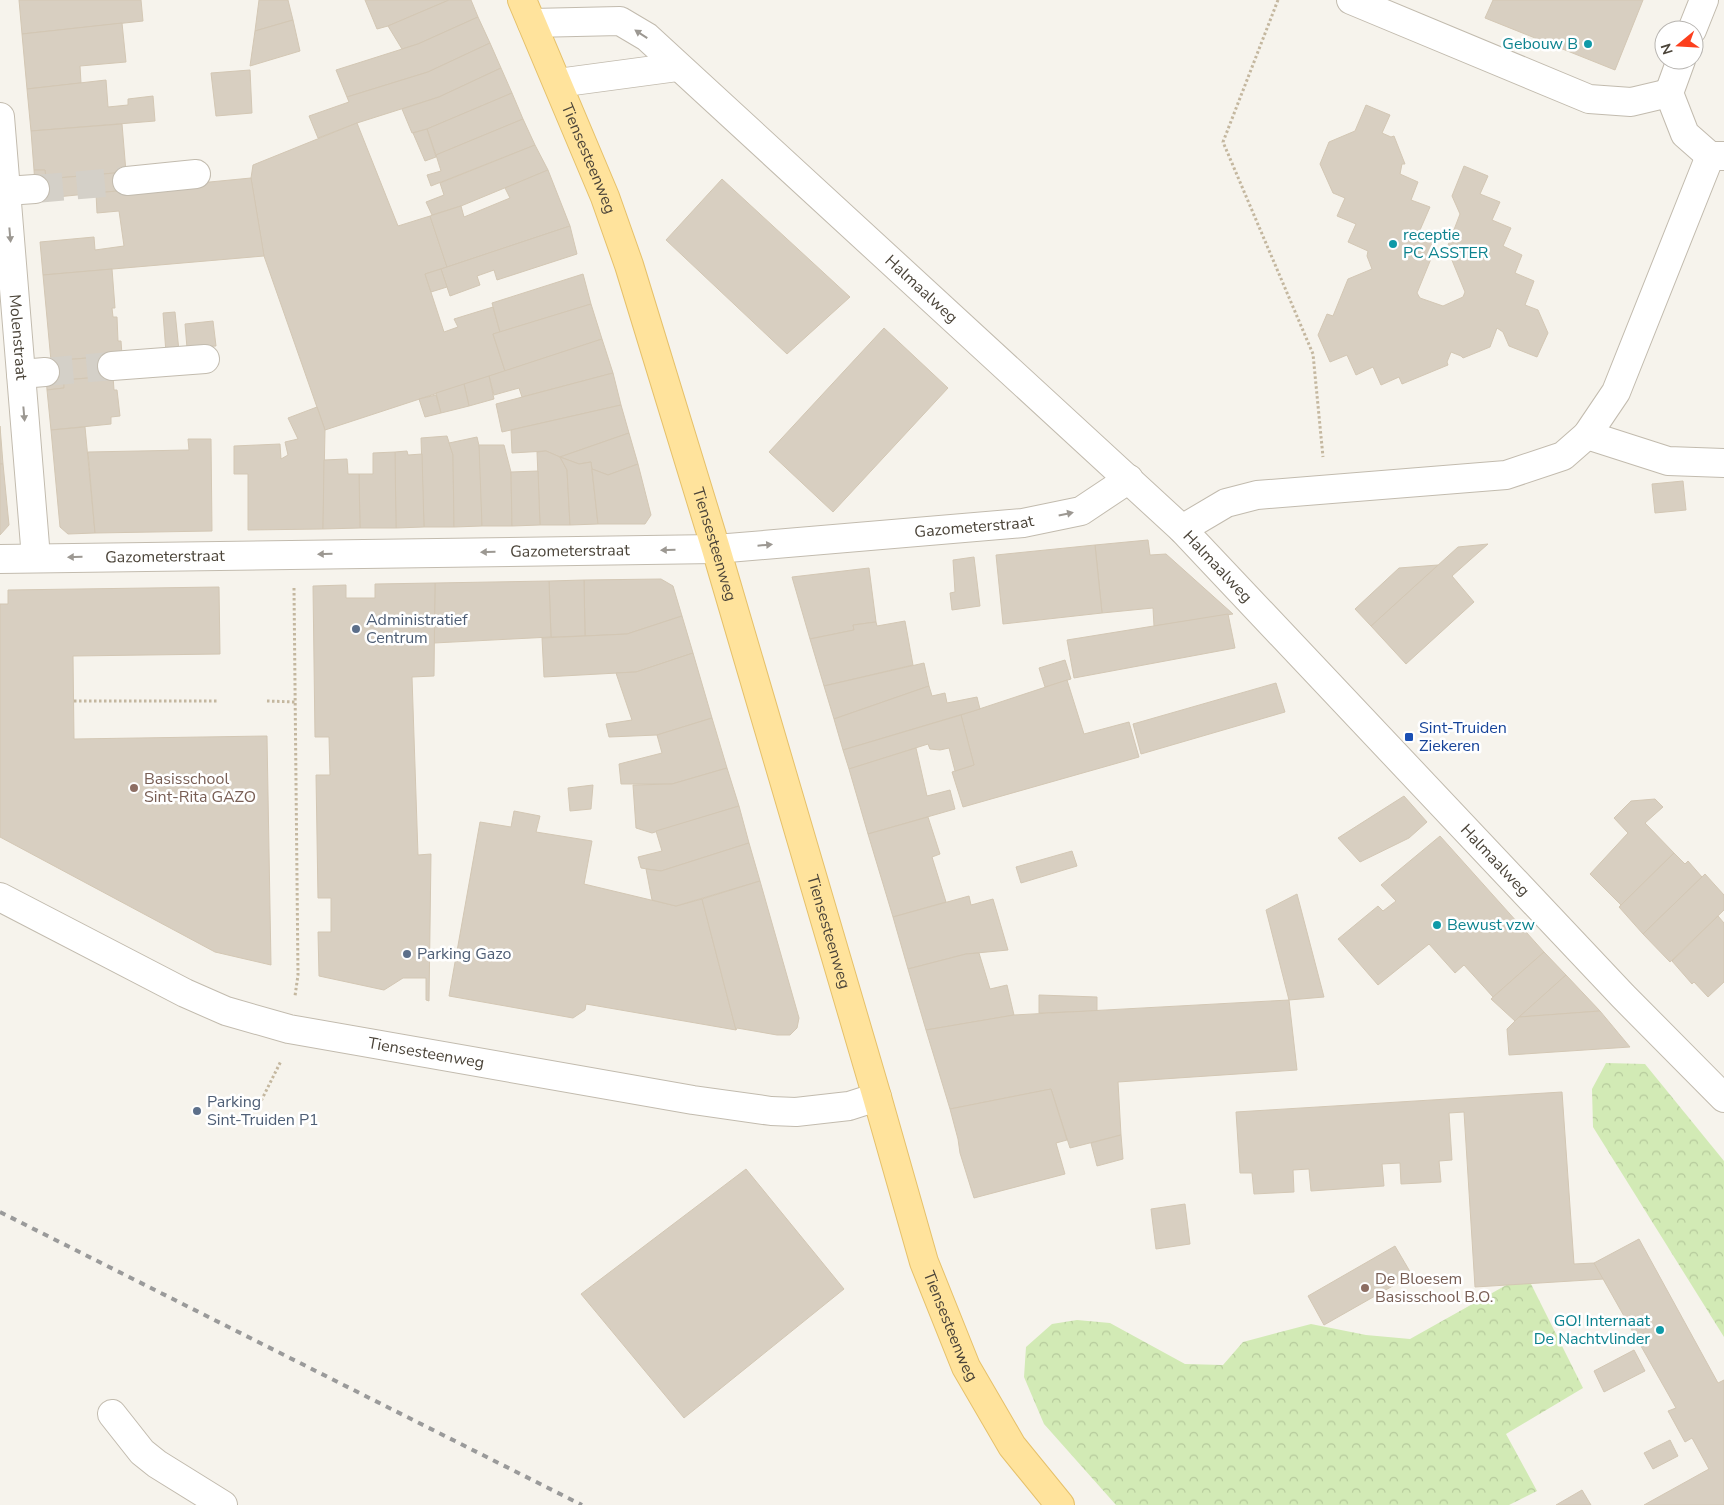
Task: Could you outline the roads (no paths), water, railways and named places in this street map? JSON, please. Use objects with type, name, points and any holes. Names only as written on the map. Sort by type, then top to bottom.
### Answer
[{"type":"main road","name":"Tiensesteenweg","points":[[527,11],[605,197],[630,266],[716,549],[924,1262],[966,1367],[1012,1446],[1060,1505]]},
{"type":"street","points":[[1351,0],[1589,99],[1631,102],[1669,93]]},
{"type":"street","points":[[1696,20],[1704,0]]},
{"type":"street","name":"Halmaalweg","points":[[527,11],[620,20],[647,37],[1129,478],[1182,529],[1617,988],[1724,1098]]},
{"type":"street","points":[[558,83],[677,66]]},
{"type":"street","points":[[1182,529],[1226,503],[1257,495],[1506,475],[1564,456],[1587,436],[1616,392],[1717,156],[1685,134],[1669,93],[1677,70]]},
{"type":"street","name":"Molenstraat","points":[[0,117],[6,190],[33,373],[36,558]]},
{"type":"street","points":[[127,181],[196,174]]},
{"type":"street","points":[[6,190],[35,189]]},
{"type":"street","points":[[112,366],[205,359]]},
{"type":"street","points":[[1587,436],[1668,461],[1724,463]]},
{"type":"street","name":"Gazometerstraat","points":[[0,559],[716,549],[1023,523],[1081,511],[1129,478]]},
{"type":"street","name":"Tiensesteenweg","points":[[0,896],[185,993],[226,1011],[289,1029],[693,1100],[771,1111],[796,1112],[849,1106],[877,1097]]},
{"type":"street","points":[[112,1414],[142,1452],[157,1464],[223,1505]]},
{"type":"tunnel","points":[[35,189],[127,181]]},
{"type":"tunnel","points":[[45,372],[112,366]]},
{"type":"railway","points":[[0,1212],[582,1505]]},
{"type":"place","name":"Gebouw B","points":[[1588,44]]},
{"type":"place","name":"receptie PC ASSTER","points":[[1393,244]]},
{"type":"place","name":"Administratief Centrum","points":[[356,629]]},
{"type":"place","name":"Sint-Truiden Ziekeren","points":[[1409,737]]},
{"type":"place","name":"Basisschool Sint-Rita GAZO","points":[[134,788]]},
{"type":"place","name":"Bewust vzw","points":[[1437,925]]},
{"type":"place","name":"Parking Gazo","points":[[407,954]]},
{"type":"place","name":"Parking Sint-Truiden P1","points":[[197,1111]]},
{"type":"place","name":"De Bloesem Basisschool B.O.","points":[[1365,1288]]},
{"type":"place","name":"GO! Internaat De Nachtvlinder","points":[[1660,1330]]}]
